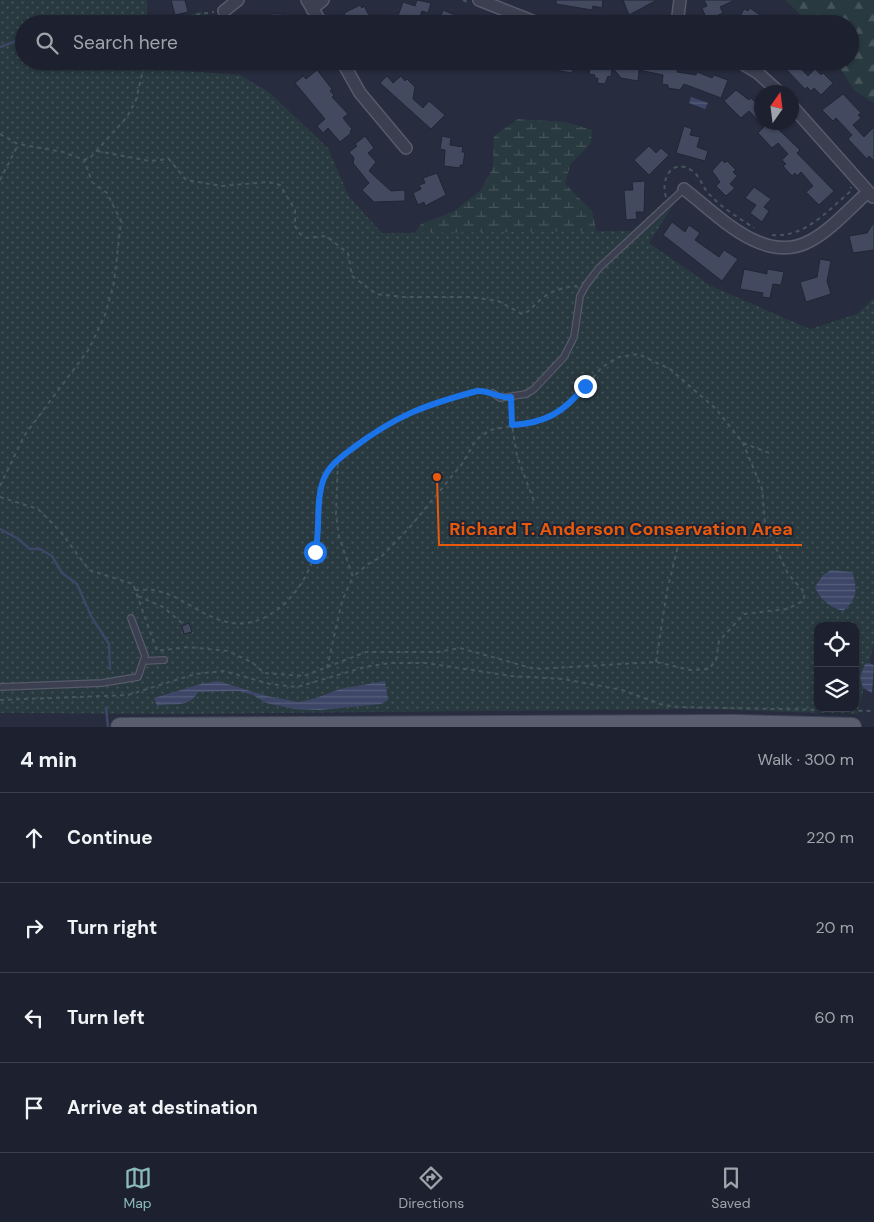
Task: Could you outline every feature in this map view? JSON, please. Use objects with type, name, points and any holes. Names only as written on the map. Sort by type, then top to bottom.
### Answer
[{"type":"main road","points":[[120,727],[599,725],[816,725],[852,727]]},
{"type":"street","points":[[224,12],[238,0]]},
{"type":"street","points":[[317,15],[310,4],[323,0]]},
{"type":"street","points":[[479,0],[517,15]]},
{"type":"street","points":[[678,15],[680,0]]},
{"type":"street","points":[[347,70],[360,93],[406,148]]},
{"type":"street","points":[[753,70],[771,85]]},
{"type":"street","points":[[684,189],[759,244],[784,248],[803,244],[820,234],[871,195],[799,114]]},
{"type":"lane","points":[[493,393],[500,398],[526,394],[534,389],[564,358],[574,337],[580,296],[586,285],[599,268],[684,189]]},
{"type":"lane","points":[[0,687],[124,680],[138,677],[145,656],[131,618]]},
{"type":"lane","points":[[144,661],[164,660]]},
{"type":"path","points":[[195,15],[224,12]]},
{"type":"path","points":[[84,160],[97,151],[127,117],[136,100],[143,70]]},
{"type":"path","points":[[0,134],[18,144],[63,152],[84,160],[92,182],[107,193],[122,221],[114,283],[105,315],[89,349],[24,436],[0,486]]},
{"type":"path","points":[[0,180],[18,144]]},
{"type":"path","points":[[97,151],[149,161],[168,160],[186,180],[222,186],[268,182],[280,185],[296,210],[295,226],[300,234],[307,238],[326,236],[348,253],[352,276],[376,294],[404,297],[471,297],[498,301],[522,314],[530,312],[540,299],[558,289],[586,285]]},
{"type":"path","points":[[670,203],[663,189],[666,176],[672,170],[682,167],[690,169],[697,174],[711,196],[758,231]]},
{"type":"path","points":[[770,235],[795,234],[806,228],[851,191],[848,183]]},
{"type":"path","points":[[0,497],[38,509],[60,530],[88,570],[133,584],[157,651],[188,647],[228,651],[253,663],[264,673],[304,676],[327,668],[366,652],[438,652],[460,648],[536,669],[656,662],[690,670],[709,669],[716,660],[719,641],[744,614],[787,609],[803,602],[805,594],[788,574],[765,524],[762,489],[743,442],[716,409],[670,369],[638,354],[619,357],[602,367],[571,404],[551,416],[539,421],[490,430],[476,440],[462,464],[410,527],[381,558],[368,564],[353,577],[342,601],[327,668]]},
{"type":"path","points":[[135,590],[165,593],[225,622],[248,624],[276,611],[294,592],[312,562],[318,542],[322,483],[325,475],[338,459],[378,429],[405,414],[477,391],[493,393]]},
{"type":"path","points":[[511,397],[512,425],[517,456],[534,501]]},
{"type":"path","points":[[743,442],[772,454]]},
{"type":"path","points":[[338,459],[336,514],[339,537],[353,577]]},
{"type":"path","points":[[656,662],[667,591],[678,546]]},
{"type":"path","points":[[138,596],[163,607],[183,624]]},
{"type":"path","points":[[0,700],[128,695],[195,674],[224,671],[270,684],[297,687],[365,667],[390,663],[426,663],[511,676],[573,681],[622,690],[664,705],[679,707],[874,711]]},
{"type":"green space","points":[[0,0],[147,0],[147,15],[15,15],[15,70],[171,70],[240,75],[269,92],[328,148],[349,197],[382,233],[632,231],[669,197],[675,202],[649,243],[711,286],[810,329],[857,314],[874,298],[874,643],[859,710],[859,622],[814,622],[814,712],[858,712],[858,714],[704,709],[186,714],[0,713]]},
{"type":"green space","points":[[785,0],[874,0],[874,103],[855,91],[841,70],[859,70],[859,15],[801,15]]},
{"type":"green space","points":[[201,11],[203,15],[190,15]]},
{"type":"green space","points":[[518,119],[566,122],[592,130],[591,143],[570,165],[565,184],[592,211],[599,242],[411,238],[421,224],[454,211],[480,191],[493,168],[494,136]]},
{"type":"water","points":[[691,97],[708,103],[705,109],[689,103]]},
{"type":"water","points":[[831,570],[852,572],[854,578],[854,598],[843,611],[834,608],[826,602],[819,595],[815,587],[823,575]]},
{"type":"water","points":[[865,664],[874,665],[872,693],[863,688],[860,677]]},
{"type":"water","points":[[218,681],[267,696],[299,702],[340,689],[385,681],[388,700],[381,704],[320,710],[294,709],[266,703],[253,695],[238,691],[198,692],[190,701],[185,703],[157,706],[154,698]]},
{"type":"building","points":[[171,0],[185,0],[188,12],[175,15]]},
{"type":"building","points":[[417,0],[431,3],[428,13],[422,11],[421,15],[398,15],[403,2],[415,6]]},
{"type":"building","points":[[556,0],[603,0],[602,8],[593,6],[592,10],[556,4]]},
{"type":"building","points":[[623,0],[657,0],[629,15]]},
{"type":"building","points":[[704,0],[735,0],[720,7],[723,13],[718,15],[705,15],[702,8],[707,6]]},
{"type":"building","points":[[360,5],[362,8],[364,6],[369,15],[345,15],[344,13]]},
{"type":"building","points":[[750,8],[760,15],[741,15],[744,9],[748,11]]},
{"type":"building","points":[[443,10],[455,15],[441,15]]},
{"type":"building","points":[[317,70],[332,89],[330,91],[334,95],[332,97],[348,114],[343,118],[352,129],[351,133],[340,142],[328,128],[323,133],[317,126],[325,119],[295,83],[303,76],[306,79]]},
{"type":"building","points":[[556,70],[572,70],[572,73]]},
{"type":"building","points":[[590,70],[612,70],[611,77],[608,76],[605,84],[597,83],[598,78],[594,78],[595,75],[589,74]]},
{"type":"building","points":[[614,70],[639,70],[638,81],[621,78]]},
{"type":"building","points":[[639,70],[678,70],[677,72],[696,75],[697,72],[712,78],[714,75],[728,80],[721,98],[684,84],[680,90],[668,88],[668,85],[662,84],[663,75]]},
{"type":"building","points":[[787,70],[802,70],[808,76],[816,70],[821,75],[823,73],[833,83],[821,95],[814,88],[811,91],[807,87],[805,89]]},
{"type":"building","points":[[387,76],[393,83],[401,76],[405,81],[407,79],[415,87],[413,99],[423,108],[429,101],[445,115],[431,129],[380,83]]},
{"type":"building","points":[[736,90],[749,100],[751,98],[754,101],[754,116],[749,111],[741,118],[724,101]]},
{"type":"building","points":[[843,94],[861,113],[858,115],[861,118],[853,125],[864,137],[874,127],[874,161],[869,156],[867,159],[848,139],[852,135],[836,118],[833,121],[822,110]]},
{"type":"building","points":[[684,126],[692,129],[690,135],[700,137],[697,147],[708,151],[705,161],[676,153]]},
{"type":"building","points":[[761,130],[779,130],[800,150],[797,153],[834,191],[819,205],[806,192],[813,186],[801,172],[797,176],[795,173],[792,176],[783,166],[786,164],[782,160],[788,154],[778,143],[772,148],[758,133]]},
{"type":"building","points":[[365,136],[374,148],[368,153],[376,162],[369,171],[391,191],[405,190],[405,201],[374,202],[362,190],[369,183],[353,163],[354,158],[349,152]]},
{"type":"building","points":[[442,136],[451,138],[450,145],[463,147],[462,152],[465,152],[463,165],[460,165],[460,168],[444,166],[445,150],[440,149]]},
{"type":"building","points":[[649,146],[656,153],[661,148],[669,155],[649,175],[634,160]]},
{"type":"building","points":[[722,160],[725,163],[727,161],[736,170],[733,172],[737,176],[730,184],[735,188],[726,196],[716,186],[720,182],[712,171]]},
{"type":"building","points":[[437,173],[446,195],[425,206],[424,202],[418,205],[413,193],[421,189],[419,185],[425,183],[423,178]]},
{"type":"building","points":[[645,181],[644,212],[636,212],[637,219],[626,220],[624,190],[633,190],[632,182]]},
{"type":"building","points":[[754,187],[771,199],[764,207],[769,211],[762,222],[750,213],[756,205],[745,198]]},
{"type":"building","points":[[672,222],[685,232],[689,225],[700,233],[695,240],[719,257],[724,250],[738,259],[722,281],[663,235]]},
{"type":"building","points":[[874,222],[874,250],[853,253],[849,236],[867,233]]},
{"type":"building","points":[[820,259],[831,261],[827,281],[831,294],[806,302],[800,282],[817,277]]},
{"type":"building","points":[[744,269],[767,274],[767,269],[784,272],[781,285],[773,284],[770,298],[762,297],[763,293],[740,289]]},
{"type":"building","points":[[189,623],[192,632],[184,634],[182,626]]},
{"type":"waterway","points":[[0,47],[15,41]]},
{"type":"waterway","points":[[0,529],[17,538],[30,549],[40,549],[52,556],[62,573],[77,584],[91,616],[109,644],[110,669]]},
{"type":"waterway","points":[[106,708],[108,727]]},
{"type":"place","name":"Richard T. Anderson Conservation Area","points":[[437,477]]},
{"type":"route","points":[[315,552],[318,542],[320,492],[325,475],[338,459],[378,429],[405,414],[439,401],[477,391],[493,393],[500,398],[511,397],[512,425],[525,424],[551,416],[571,404],[585,386]]}]
